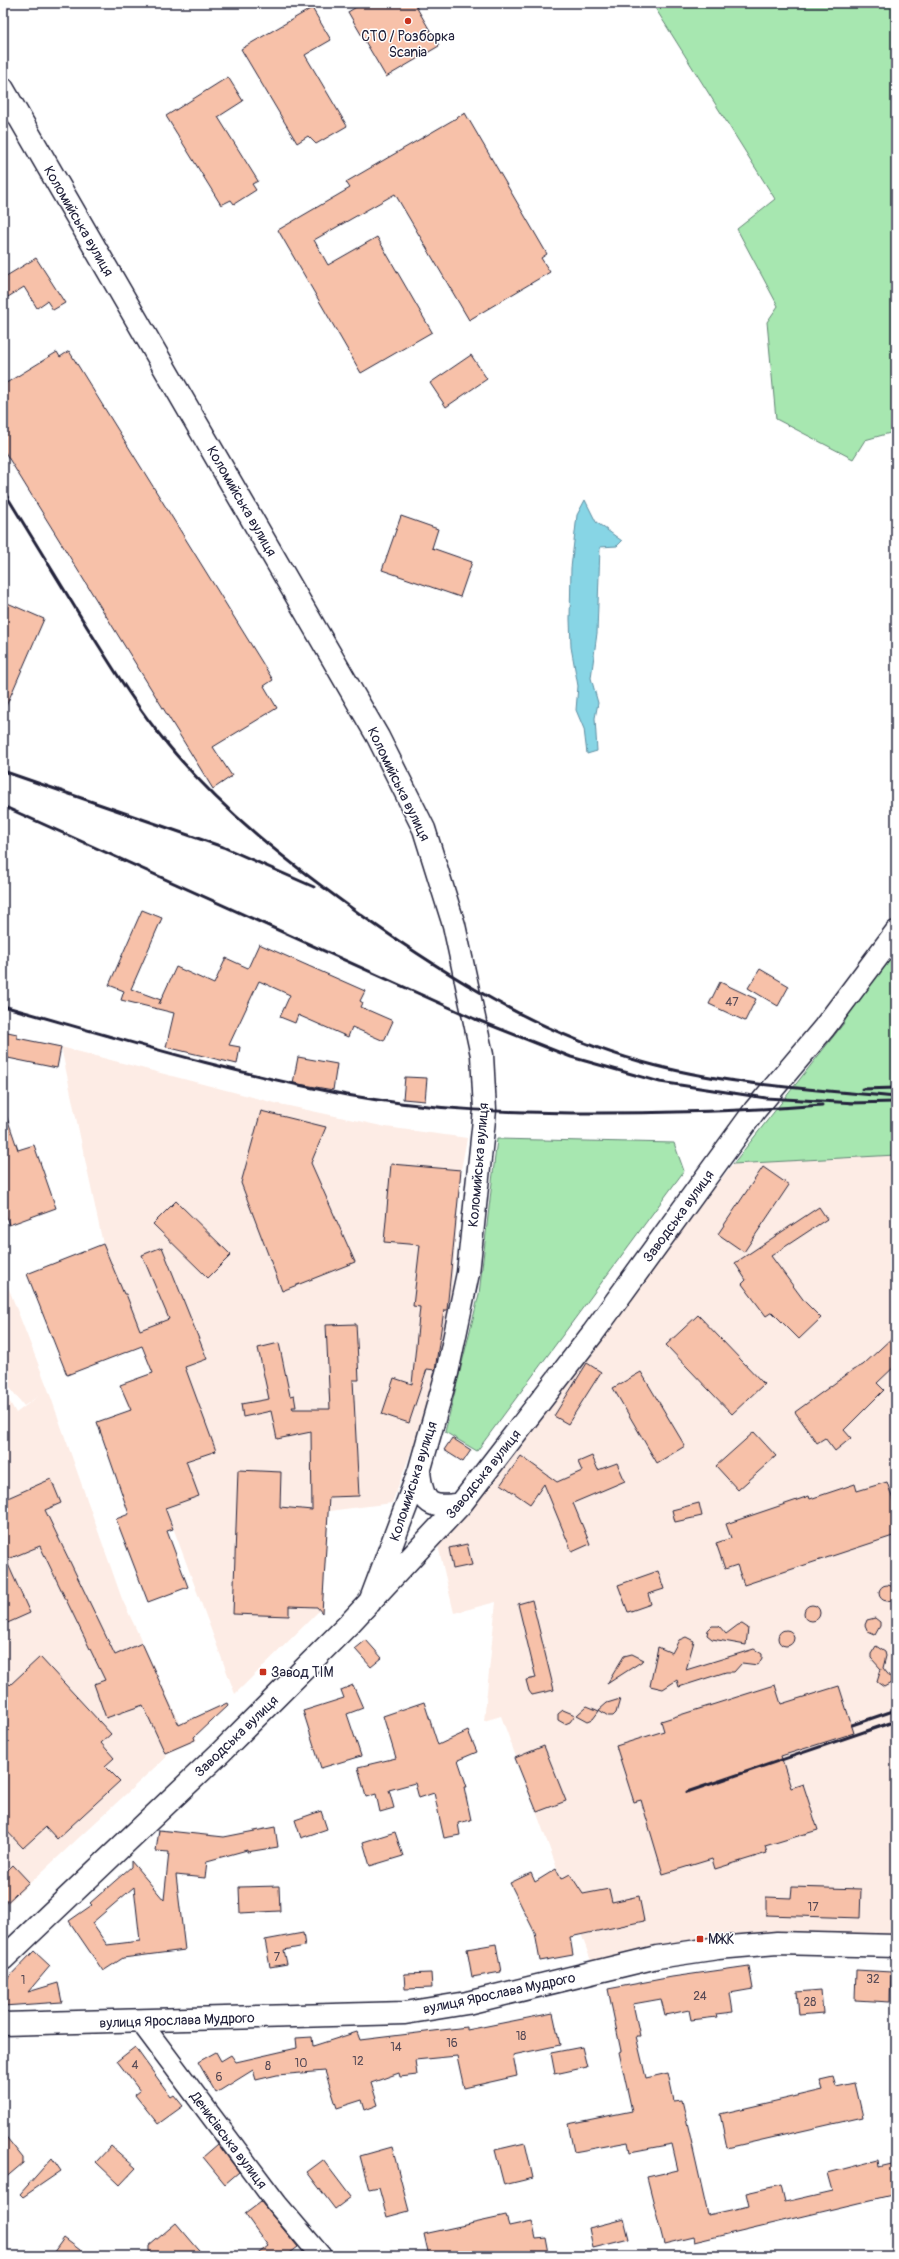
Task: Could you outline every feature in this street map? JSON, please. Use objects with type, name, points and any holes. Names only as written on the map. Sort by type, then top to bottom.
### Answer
[{"type":"main road","name":"Коломийська вулиця","points":[[3,89],[378,737],[424,829],[454,925],[482,1055],[485,1110],[468,1273],[447,1373],[419,1472],[370,1602]]},
{"type":"main road","name":"Заводська вулиця","points":[[3,1959],[221,1752],[370,1602],[461,1504],[593,1333],[755,1110],[824,1028],[896,932]]},
{"type":"main road","points":[[419,1472],[423,1493],[427,1501],[433,1506],[441,1507],[461,1504]]},
{"type":"main road","name":"вулиця Ярослава Мудрого","points":[[3,2024],[405,2013],[468,2003],[657,1957],[718,1948],[777,1943],[896,1946]]},
{"type":"street","name":"Денисівська вулиця","points":[[140,2021],[277,2204],[321,2256]]},
{"type":"shaded area","points":[[61,1047],[275,1103],[386,1127],[467,1138],[461,1170],[450,1312],[434,1390],[392,1503],[329,1511],[323,1607],[235,1694],[120,1385],[152,1373],[103,1244]]},
{"type":"shaded area","points":[[896,1154],[896,1943],[594,1969],[501,1716],[484,1721],[496,1602],[454,1613],[436,1537],[733,1164]]},
{"type":"shaded area","points":[[3,1274],[48,1389],[122,1599],[180,1723],[187,1720],[197,1740],[165,1754],[166,1757],[3,1908],[3,1390],[16,1413],[40,1395],[24,1406],[3,1379]]},
{"type":"green space","points":[[652,3],[896,3],[896,436],[890,433],[865,440],[853,459],[776,419],[767,322],[778,306],[737,229],[775,199]]},
{"type":"green space","points":[[896,947],[896,1155],[733,1164],[844,1023],[852,1006]]},
{"type":"green space","points":[[497,1139],[674,1143],[684,1171],[477,1451],[445,1432],[479,1294]]},
{"type":"green space","points":[[896,2224],[896,2256],[891,2256],[890,2232]]},
{"type":"water","points":[[585,500],[596,522],[622,541],[617,546],[600,547],[597,633],[591,678],[598,703],[595,718],[597,751],[587,754],[584,729],[576,710],[578,686],[571,647],[570,619],[571,568],[577,515]]},
{"type":"building","points":[[363,3],[414,3],[439,46],[386,77],[348,12]]},
{"type":"building","points":[[312,8],[331,40],[305,55],[347,126],[316,144],[308,136],[297,143],[241,49]]},
{"type":"building","points":[[228,77],[243,101],[218,117],[258,181],[252,184],[256,190],[234,204],[231,200],[221,205],[166,116]]},
{"type":"building","points":[[465,113],[547,254],[541,258],[550,272],[469,320],[395,194],[314,240],[328,265],[377,237],[432,332],[361,373],[278,230],[350,188],[346,182]]},
{"type":"building","points":[[36,258],[65,303],[53,310],[47,301],[37,308],[24,287],[8,297],[3,288],[3,278]]},
{"type":"building","points":[[69,351],[273,680],[264,686],[277,708],[213,747],[232,776],[213,789],[3,449],[3,385],[57,352],[60,357]]},
{"type":"building","points":[[471,355],[487,379],[446,407],[430,383]]},
{"type":"building","points":[[401,516],[438,529],[432,548],[472,562],[460,597],[382,570]]},
{"type":"building","points":[[3,601],[44,619],[3,713]]},
{"type":"building","points":[[142,910],[162,918],[131,989],[161,1000],[176,967],[214,984],[226,958],[248,968],[259,944],[365,991],[360,1001],[363,1003],[361,1007],[393,1021],[384,1041],[352,1027],[348,1037],[298,1015],[295,1023],[280,1017],[290,995],[259,981],[229,1045],[240,1047],[237,1064],[166,1047],[174,1013],[121,1000],[124,991],[109,985]]},
{"type":"building","points":[[760,969],[789,986],[778,1006],[748,988]]},
{"type":"building","points":[[720,982],[756,999],[745,1021],[709,1004]]},
{"type":"building","points":[[3,1031],[17,1034],[17,1038],[61,1047],[57,1068],[3,1057]]},
{"type":"building","points":[[298,1057],[337,1064],[333,1090],[293,1083]]},
{"type":"building","points":[[405,1077],[427,1078],[425,1101],[403,1099]]},
{"type":"building","points":[[261,1111],[326,1127],[311,1163],[355,1262],[282,1291],[241,1183]]},
{"type":"building","points":[[3,1112],[5,1112],[18,1150],[34,1145],[56,1208],[9,1225],[3,1208]]},
{"type":"building","points":[[391,1164],[461,1170],[447,1310],[444,1310],[435,1370],[427,1369],[409,1423],[382,1414],[394,1378],[412,1384],[420,1307],[413,1306],[420,1245],[384,1242]]},
{"type":"building","points":[[763,1167],[789,1185],[744,1252],[718,1234]]},
{"type":"building","points":[[176,1201],[231,1255],[208,1278],[153,1224]]},
{"type":"building","points":[[819,1207],[827,1219],[771,1256],[805,1302],[821,1318],[799,1339],[772,1312],[766,1316],[742,1284],[746,1280],[735,1263]]},
{"type":"building","points":[[103,1244],[124,1294],[126,1294],[140,1330],[169,1319],[142,1255],[162,1247],[207,1359],[185,1367],[216,1451],[186,1461],[199,1496],[165,1508],[173,1529],[167,1531],[188,1587],[148,1602],[116,1519],[129,1514],[97,1422],[131,1410],[120,1385],[153,1373],[142,1346],[67,1375],[27,1274]]},
{"type":"building","points":[[698,1315],[764,1384],[732,1414],[666,1345]]},
{"type":"building","points":[[356,1324],[359,1380],[353,1380],[359,1496],[329,1497],[322,1613],[317,1607],[289,1606],[289,1616],[233,1614],[238,1470],[281,1472],[280,1507],[312,1510],[311,1432],[277,1439],[271,1411],[243,1417],[241,1404],[269,1399],[258,1348],[279,1343],[290,1396],[294,1395],[296,1407],[292,1407],[293,1409],[330,1409],[326,1325]]},
{"type":"building","points":[[896,1334],[896,1365],[877,1383],[884,1390],[844,1430],[851,1438],[835,1451],[825,1438],[817,1443],[795,1412],[853,1370],[863,1365]]},
{"type":"building","points":[[587,1363],[601,1372],[568,1424],[554,1416]]},
{"type":"building","points":[[641,1372],[685,1446],[657,1463],[613,1388]]},
{"type":"building","points":[[754,1432],[776,1456],[738,1490],[716,1466]]},
{"type":"building","points":[[452,1438],[471,1450],[463,1462],[444,1450]]},
{"type":"building","points":[[521,1456],[557,1482],[582,1471],[578,1462],[592,1456],[598,1470],[617,1463],[625,1481],[573,1503],[590,1544],[572,1552],[544,1484],[530,1504],[501,1484]]},
{"type":"building","points":[[51,1479],[61,1503],[45,1510],[115,1655],[142,1643],[179,1725],[227,1703],[228,1705],[194,1737],[195,1740],[165,1753],[143,1705],[106,1718],[94,1684],[105,1680],[40,1546],[6,1560],[30,1613],[3,1625],[3,1500]]},
{"type":"building","points":[[887,1482],[896,1509],[896,1535],[744,1585],[737,1565],[725,1569],[716,1543],[731,1538],[726,1524],[809,1496],[810,1499],[855,1484],[857,1491]]},
{"type":"building","points":[[699,1503],[702,1516],[675,1522],[672,1510]]},
{"type":"building","points":[[467,1544],[472,1565],[453,1569],[449,1548]]},
{"type":"building","points":[[658,1571],[664,1589],[648,1594],[651,1604],[628,1612],[618,1585]]},
{"type":"building","points":[[887,1585],[894,1590],[895,1593],[890,1600],[887,1601],[880,1596],[879,1593],[884,1586]]},
{"type":"building","points":[[532,1600],[554,1690],[532,1695],[529,1691],[526,1680],[536,1678],[518,1604]]},
{"type":"building","points":[[812,1605],[819,1610],[820,1613],[815,1620],[812,1621],[805,1616],[804,1613],[809,1606]]},
{"type":"building","points":[[875,1618],[880,1622],[880,1626],[875,1635],[868,1632],[865,1625],[867,1620]]},
{"type":"building","points":[[742,1624],[748,1628],[746,1645],[712,1639],[707,1635],[708,1630],[712,1626],[719,1626],[726,1634],[738,1625]]},
{"type":"building","points":[[786,1630],[793,1635],[794,1638],[789,1645],[786,1646],[779,1641],[778,1638],[783,1631]]},
{"type":"building","points":[[686,1637],[694,1641],[686,1670],[754,1649],[762,1654],[762,1658],[758,1665],[742,1663],[734,1672],[726,1672],[679,1687],[677,1680],[663,1689],[650,1686],[658,1647],[672,1653],[679,1640]]},
{"type":"building","points":[[366,1640],[382,1658],[371,1667],[355,1649]]},
{"type":"building","points":[[876,1646],[885,1652],[886,1656],[883,1668],[891,1678],[891,1683],[884,1687],[877,1682],[881,1669],[871,1658],[871,1654]]},
{"type":"building","points":[[632,1654],[644,1660],[607,1684],[624,1656]]},
{"type":"building","points":[[40,1657],[111,1734],[101,1743],[114,1758],[105,1766],[120,1781],[57,1839],[46,1827],[23,1848],[3,1827],[3,1677],[10,1685]]},
{"type":"building","points":[[353,1685],[363,1708],[347,1714],[361,1756],[321,1768],[303,1711],[344,1698],[341,1690]]},
{"type":"building","points":[[775,1685],[781,1704],[839,1686],[854,1733],[781,1756],[791,1788],[803,1784],[818,1830],[765,1846],[767,1853],[715,1869],[712,1859],[663,1874],[641,1800],[634,1802],[616,1746],[664,1731],[661,1721]]},
{"type":"building","points":[[620,1699],[616,1713],[613,1716],[608,1716],[599,1710],[607,1703]]},
{"type":"building","points":[[424,1702],[438,1745],[468,1731],[477,1752],[458,1760],[467,1787],[464,1787],[471,1820],[458,1823],[460,1835],[444,1838],[434,1793],[419,1798],[415,1783],[389,1790],[394,1808],[380,1812],[376,1794],[366,1797],[358,1767],[396,1758],[383,1716]]},
{"type":"building","points":[[587,1706],[599,1711],[593,1719],[588,1721],[577,1715]]},
{"type":"building","points":[[563,1710],[575,1715],[570,1722],[565,1724],[558,1720],[558,1714]]},
{"type":"building","points":[[544,1746],[566,1801],[537,1812],[515,1758]]},
{"type":"building","points":[[321,1811],[327,1829],[301,1838],[295,1820]]},
{"type":"building","points":[[275,1827],[278,1847],[247,1852],[247,1850],[207,1861],[205,1878],[176,1875],[185,1950],[123,1958],[103,1971],[69,1921],[92,1905],[90,1903],[131,1867],[131,1861],[164,1900],[169,1852],[156,1851],[159,1830],[224,1837]],"holes":[[[134,1887],[140,1941],[107,1945],[92,1923]]]},
{"type":"building","points":[[395,1832],[403,1856],[370,1866],[363,1842]]},
{"type":"building","points":[[13,1865],[29,1882],[3,1906],[3,1875]]},
{"type":"building","points":[[556,1869],[561,1879],[570,1874],[583,1894],[609,1889],[612,1902],[639,1896],[644,1921],[570,1937],[573,1955],[540,1961],[535,1933],[510,1883],[531,1873],[535,1882]]},
{"type":"building","points":[[279,1886],[280,1911],[240,1913],[239,1887]]},
{"type":"building","points":[[792,1887],[861,1889],[860,1918],[766,1915],[766,1897],[791,1898]]},
{"type":"building","points":[[303,1933],[305,1946],[284,1950],[287,1964],[270,1967],[265,1940]]},
{"type":"building","points":[[496,1944],[501,1972],[472,1977],[467,1949]]},
{"type":"building","points":[[34,1951],[50,1966],[28,1992],[58,1983],[62,2002],[3,2006],[3,1983]]},
{"type":"building","points":[[749,1966],[753,1989],[730,1993],[733,2012],[716,2014],[717,2017],[691,2020],[689,2010],[665,2015],[661,1999],[633,2004],[640,2036],[636,2036],[646,2078],[668,2073],[674,2101],[682,2100],[708,2215],[749,2206],[746,2193],[781,2185],[785,2202],[833,2191],[828,2173],[878,2160],[879,2167],[896,2163],[896,2194],[694,2242],[693,2237],[664,2244],[647,2177],[678,2170],[672,2144],[630,2152],[628,2142],[574,2152],[568,2124],[632,2111],[619,2052],[621,2051],[608,1989],[672,1977]]},
{"type":"building","points":[[856,1970],[891,1972],[890,2002],[855,2000]]},
{"type":"building","points":[[431,1973],[432,1988],[405,1989],[404,1974]]},
{"type":"building","points":[[821,1990],[823,2013],[799,2015],[797,1992]]},
{"type":"building","points":[[553,2013],[560,2045],[513,2055],[517,2076],[464,2088],[457,2056],[415,2060],[417,2075],[400,2077],[399,2073],[371,2083],[378,2105],[365,2110],[362,2100],[337,2108],[325,2071],[277,2075],[256,2080],[253,2070],[216,2093],[198,2062],[216,2052],[221,2061],[231,2055],[236,2062],[297,2048],[296,2038],[312,2037],[313,2046],[357,2032],[360,2040],[467,2027],[467,2030]]},
{"type":"building","points":[[135,2047],[171,2097],[174,2095],[183,2106],[158,2124],[135,2095],[140,2091],[117,2061]]},
{"type":"building","points":[[582,2047],[587,2067],[555,2074],[551,2053]]},
{"type":"building","points":[[833,2077],[836,2087],[855,2083],[863,2117],[727,2148],[720,2114],[823,2090],[820,2080]]},
{"type":"building","points":[[3,2133],[23,2158],[23,2163],[3,2180]]},
{"type":"building","points":[[525,2143],[533,2178],[504,2185],[495,2150]]},
{"type":"building","points":[[218,2144],[239,2172],[225,2184],[203,2157]]},
{"type":"building","points":[[111,2146],[136,2168],[120,2185],[96,2162]]},
{"type":"building","points":[[392,2147],[409,2211],[387,2217],[379,2188],[369,2190],[360,2156]]},
{"type":"building","points":[[52,2158],[61,2171],[23,2197],[20,2194]]},
{"type":"building","points":[[323,2160],[351,2197],[335,2209],[307,2172]]},
{"type":"building","points":[[261,2202],[298,2247],[286,2256],[255,2256],[268,2246],[245,2214]]},
{"type":"building","points":[[506,2216],[509,2226],[532,2221],[536,2239],[546,2238],[549,2254],[541,2256],[429,2256],[424,2234]]},
{"type":"building","points":[[624,2219],[629,2239],[593,2248],[589,2228]]},
{"type":"building","points":[[176,2223],[204,2256],[149,2256],[149,2246]]},
{"type":"building","points":[[64,2238],[88,2256],[51,2256]]},
{"type":"railway","points":[[3,490],[124,685],[153,727],[186,766],[233,814],[283,857],[396,939],[462,982],[497,1002],[567,1036],[604,1050],[642,1062],[704,1076],[768,1085],[896,1097]]},
{"type":"railway","points":[[3,771],[223,847],[314,887]]},
{"type":"railway","points":[[3,806],[475,1019],[571,1057],[660,1082],[766,1098],[856,1103]]},
{"type":"railway","points":[[3,1006],[217,1066],[347,1095],[409,1104],[472,1110],[597,1113],[710,1111],[822,1105]]},
{"type":"railway","points":[[862,1089],[896,1088]]},
{"type":"railway","points":[[850,1103],[896,1102]]},
{"type":"railway","points":[[852,1725],[896,1710]]},
{"type":"railway","points":[[687,1792],[896,1721]]},
{"type":"place","name":"СТО / Розборка Scania","points":[[408,21]]},
{"type":"place","name":"Завод ТІМ","points":[[263,1672]]},
{"type":"place","name":"МЖК","points":[[700,1939]]}]
